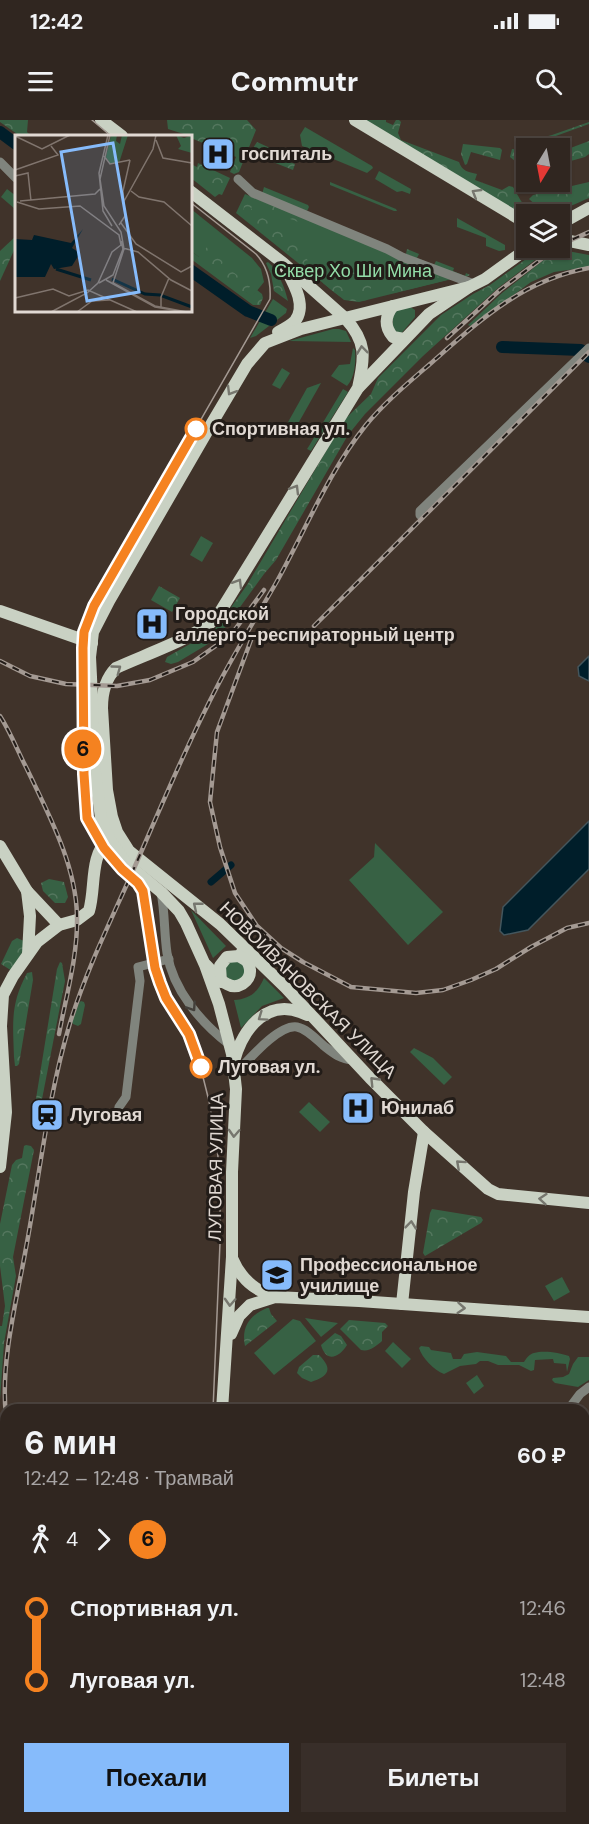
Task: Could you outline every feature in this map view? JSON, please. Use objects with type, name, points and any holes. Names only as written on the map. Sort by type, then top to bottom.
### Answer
[{"type":"main road","points":[[101,120],[121,135]]},
{"type":"main road","points":[[355,120],[516,217]]},
{"type":"main road","points":[[192,192],[283,263],[345,318],[357,333],[363,349],[358,388]]},
{"type":"main road","points":[[570,218],[589,208]]},
{"type":"main road","points":[[570,241],[589,245]]},
{"type":"main road","points":[[358,388],[434,310],[485,279],[516,257]]},
{"type":"main road","points":[[265,343],[291,324],[299,314],[300,302],[283,263]]},
{"type":"main road","points":[[265,343],[301,329],[471,286]]},
{"type":"main road","points":[[393,306],[387,315],[387,327],[393,337],[404,339]]},
{"type":"main road","name":"ЛУГОВАЯ УЛИЦА","points":[[222,1404],[232,1257],[232,1172],[236,1089],[230,1045],[205,965],[186,923],[179,911],[161,892],[125,862],[109,838],[101,818],[97,793],[91,678],[92,643],[95,628],[109,601],[243,372],[265,343]]},
{"type":"main road","name":"НОВОИВАНОВСКАЯ УЛИЦА","points":[[358,388],[228,601],[213,621],[179,640],[116,668],[109,675],[102,695],[107,790],[112,817],[117,832],[129,851],[214,919],[424,1132],[488,1189],[498,1194],[589,1203]]},
{"type":"main road","points":[[0,611],[92,643]]},
{"type":"main road","points":[[0,1167],[6,1112],[1,995],[37,942],[59,925],[77,920],[89,911],[97,854],[102,844],[109,838]]},
{"type":"main road","points":[[0,846],[27,891],[59,925]]},
{"type":"main road","points":[[27,891],[30,916],[27,954]]},
{"type":"main road","points":[[205,965],[225,984],[242,985],[250,974],[250,967],[238,943]]},
{"type":"main road","points":[[219,1004],[221,978],[219,970],[224,960],[235,956],[264,968]]},
{"type":"main road","points":[[234,1070],[243,1037],[253,1023],[269,1012],[276,1009],[292,1009],[314,1018]]},
{"type":"main road","points":[[402,1304],[414,1192],[424,1132]]},
{"type":"main road","points":[[232,1257],[238,1271],[248,1283],[263,1293],[275,1297]]},
{"type":"main road","points":[[227,1347],[239,1316],[250,1305],[275,1297],[290,1296],[589,1317]]},
{"type":"street","points":[[0,162],[15,177]]},
{"type":"street","points":[[238,179],[253,193],[471,286]]},
{"type":"street","points":[[420,515],[420,511],[589,348]]},
{"type":"street","points":[[161,892],[173,974],[195,1012],[230,1045]]},
{"type":"street","points":[[117,1118],[119,1107],[126,1096],[140,981],[138,967],[169,959]]},
{"type":"street","points":[[234,1070],[276,1034],[291,1027],[307,1031],[341,1058],[353,1060]]},
{"type":"street","points":[[572,1404],[589,1387]]},
{"type":"green space","points":[[0,120],[28,120],[27,132],[30,135],[19,135]]},
{"type":"green space","points":[[167,120],[247,120],[256,130],[239,172],[234,174],[230,172],[236,157],[192,138],[192,135],[168,129]]},
{"type":"green space","points":[[364,120],[386,120],[393,125],[396,120],[399,120],[401,122],[398,133],[401,140],[459,162],[468,172],[477,174],[475,180],[502,190],[509,186],[513,187],[524,204],[516,204],[516,213]]},
{"type":"green space","points":[[589,122],[589,124],[553,137],[540,138]]},
{"type":"green space","points":[[305,127],[373,168],[367,173],[302,146],[300,135]]},
{"type":"green space","points":[[589,141],[589,154],[585,157],[570,161],[570,148]]},
{"type":"green space","points":[[257,142],[290,157],[288,161],[295,164],[293,170],[253,154],[251,151]]},
{"type":"green space","points":[[463,144],[500,148],[502,150],[500,160],[471,152],[465,165],[461,154]]},
{"type":"green space","points":[[512,149],[516,149],[516,165],[515,161],[510,157]]},
{"type":"green space","points":[[198,163],[230,178],[222,195],[215,197],[192,179],[192,164],[197,167]]},
{"type":"green space","points":[[379,171],[411,189],[410,194],[397,192],[375,179]]},
{"type":"green space","points":[[330,182],[396,209],[397,211],[330,185]]},
{"type":"green space","points":[[589,182],[589,198],[570,206],[570,204],[536,204],[529,199],[533,195],[546,192],[570,192],[570,186]]},
{"type":"green space","points":[[264,187],[308,205],[307,211],[262,194]]},
{"type":"green space","points":[[7,189],[15,195],[15,209],[1,197]]},
{"type":"green space","name":"Сквер Хо Ши Мина","points":[[245,194],[452,279],[359,302],[344,300],[236,213]]},
{"type":"green space","points":[[249,198],[254,198],[323,227],[320,230],[282,216],[280,219],[274,215],[275,213],[265,208],[264,211],[254,205],[251,208],[262,214],[261,217],[270,222],[272,219],[279,223],[278,227],[288,231],[319,277],[246,217],[244,207]]},
{"type":"green space","points":[[192,210],[252,258],[261,269],[264,282],[252,297],[192,252]]},
{"type":"green space","points":[[457,218],[505,245],[505,250],[499,251],[486,246],[486,238],[457,227]]},
{"type":"green space","points":[[192,224],[204,230],[249,271],[237,264],[235,259],[229,258],[220,247],[206,237],[203,231],[196,230]]},
{"type":"green space","points":[[15,237],[15,248],[0,281],[0,251]]},
{"type":"green space","points":[[207,247],[224,260],[222,264],[251,285],[246,292],[252,296],[257,290],[262,294],[260,305],[253,305],[192,260],[192,252],[199,257]]},
{"type":"green space","points":[[407,249],[419,254],[417,258],[434,265],[436,261],[454,268],[453,271],[465,276],[466,273],[470,275],[464,278],[406,254]]},
{"type":"green space","points":[[570,251],[589,255],[589,267],[554,272],[531,282],[474,324],[468,325],[502,293],[546,258],[570,258]]},
{"type":"green space","points":[[527,258],[538,258],[498,288],[423,356],[365,414],[348,435],[276,560],[222,632],[208,644],[178,662],[171,664],[165,662],[167,657],[213,631],[222,620],[247,585],[345,419],[371,394],[378,378],[441,315],[490,285]]},
{"type":"green space","points":[[398,261],[447,280],[394,293],[388,291],[383,280],[388,265]]},
{"type":"green space","points":[[268,262],[278,275],[288,301],[274,291],[266,263]]},
{"type":"green space","points":[[358,269],[367,275],[371,282],[367,300],[348,300],[323,283],[325,280]]},
{"type":"green space","points":[[273,299],[287,309],[286,313],[250,338]]},
{"type":"green space","points":[[409,306],[415,310],[415,317],[400,335],[393,329],[393,316],[397,311]]},
{"type":"green space","points":[[333,329],[346,331],[351,342],[289,341]]},
{"type":"green space","points":[[353,348],[355,350],[354,369],[352,379],[347,386],[331,376],[339,365],[350,364]]},
{"type":"green space","points":[[282,368],[290,373],[280,389],[272,385]]},
{"type":"green space","points":[[321,383],[295,429],[287,426],[307,388]]},
{"type":"green space","points":[[343,389],[348,392],[311,451],[307,449],[309,446]]},
{"type":"green space","points":[[201,536],[213,543],[202,562],[190,555]]},
{"type":"green space","points":[[159,586],[180,598],[172,612],[151,600]]},
{"type":"green space","points":[[375,843],[443,912],[408,945],[349,880],[374,857]]},
{"type":"green space","points":[[49,879],[64,882],[68,897],[65,903],[55,903],[43,891],[41,883]]},
{"type":"green space","points":[[191,910],[226,946],[213,958]]},
{"type":"green space","points":[[17,938],[24,941],[24,949],[12,971],[1,964],[12,941]]},
{"type":"green space","points":[[235,961],[242,964],[245,971],[242,978],[235,981],[228,978],[225,971],[228,964]]},
{"type":"green space","points":[[60,962],[65,981],[35,1127],[34,1111]]},
{"type":"green space","points":[[32,972],[33,980],[19,1064],[15,1066],[13,1024],[15,1005],[27,973]]},
{"type":"green space","points":[[264,978],[284,998],[262,1006],[241,1028],[234,1000],[253,994]]},
{"type":"green space","points":[[81,1001],[85,1005],[81,1024],[78,1026],[72,1022]]},
{"type":"green space","points":[[414,1048],[433,1058],[452,1077],[444,1085],[410,1052]]},
{"type":"green space","points":[[309,1102],[330,1122],[320,1132],[299,1112]]},
{"type":"green space","points":[[26,1145],[31,1146],[34,1150],[13,1257],[16,1276],[4,1343],[0,1400],[0,1326],[2,1326],[5,1306],[0,1266],[0,1224],[12,1165],[16,1160],[22,1158]]},
{"type":"green space","points":[[432,1209],[481,1217],[483,1220],[425,1256],[423,1253]]},
{"type":"green space","points":[[562,1277],[570,1292],[554,1301],[545,1286]]},
{"type":"green space","points":[[267,1308],[277,1321],[245,1346],[244,1333],[248,1322]]},
{"type":"green space","points":[[305,1318],[338,1323],[321,1337]]},
{"type":"green space","points":[[293,1319],[300,1321],[316,1341],[274,1375],[254,1353]]},
{"type":"green space","points":[[349,1320],[385,1323],[388,1326],[382,1332],[382,1341],[375,1347],[361,1350],[340,1329]]},
{"type":"green space","points":[[335,1333],[341,1336],[347,1345],[333,1357],[323,1351],[321,1345]]},
{"type":"green space","points":[[393,1342],[411,1359],[402,1368],[385,1351]]},
{"type":"green space","points":[[421,1346],[451,1353],[453,1359],[461,1359],[464,1354],[477,1352],[506,1356],[511,1362],[524,1362],[531,1354],[552,1352],[569,1356],[570,1359],[567,1372],[566,1364],[554,1363],[553,1359],[535,1360],[534,1370],[531,1371],[519,1365],[498,1365],[480,1361],[476,1364],[460,1366],[444,1374],[426,1360],[419,1348]]},
{"type":"green space","points":[[313,1355],[319,1355],[326,1364],[327,1372],[311,1382],[297,1373],[299,1367]]},
{"type":"green space","points":[[578,1357],[589,1357],[589,1380],[578,1387],[555,1383],[552,1380],[569,1374]]},
{"type":"green space","points":[[477,1375],[484,1386],[474,1394],[466,1383]]},
{"type":"water","points":[[589,656],[589,681],[579,676],[578,667]]},
{"type":"water","points":[[589,821],[589,869],[528,930],[504,935],[500,931],[503,907]]},
{"type":"waterway","points":[[0,132],[15,143]]},
{"type":"waterway","points":[[192,271],[248,311],[271,320]]},
{"type":"waterway","points":[[502,347],[581,350],[589,357]]},
{"type":"waterway","points":[[211,882],[231,865]]},
{"type":"tram line","points":[[92,120],[110,135]]},
{"type":"tram line","points":[[192,204],[256,254],[268,275],[270,299],[94,606],[84,632],[84,791],[87,818],[104,848],[143,891],[155,968],[166,998],[189,1034],[197,1053],[209,1101],[220,1175],[220,1243],[213,1404]]},
{"type":"tram line","name":"6","points":[[196,429],[94,606],[86,626],[83,648],[83,758],[87,818],[104,848],[141,886],[155,968],[166,998],[189,1034],[201,1067]]},
{"type":"railway","points":[[570,241],[589,232]]},
{"type":"railway","points":[[447,338],[500,290],[543,258]]},
{"type":"railway","points":[[5,1404],[5,1374],[10,1331],[50,1106],[70,1023],[99,947],[207,706],[276,583],[329,481],[366,425],[397,393],[503,304],[543,282],[589,268]]},
{"type":"railway","points":[[314,626],[589,352]]},
{"type":"railway","points":[[0,661],[30,676],[66,684],[117,686],[150,680],[193,662],[231,635],[264,590]]},
{"type":"railway","points":[[251,640],[217,732],[210,802],[220,847],[235,893],[257,926],[281,948],[351,987],[416,993],[443,990],[471,980],[496,969],[567,928],[589,923]]},
{"type":"railway","points":[[0,716],[52,822],[72,878],[77,916],[76,946],[59,1034]]},
{"type":"place","name":"госпиталь","points":[[218,154]]},
{"type":"place","name":"Спортивная ул.","points":[[196,429]]},
{"type":"place","name":"Городской аллерго-респираторный центр","points":[[152,624]]},
{"type":"place","name":"Луговая ул.","points":[[201,1067]]},
{"type":"place","name":"Юнилаб","points":[[358,1108]]},
{"type":"place","name":"Луговая","points":[[47,1115]]},
{"type":"place","name":"Профессиональное училище","points":[[277,1275]]}]
